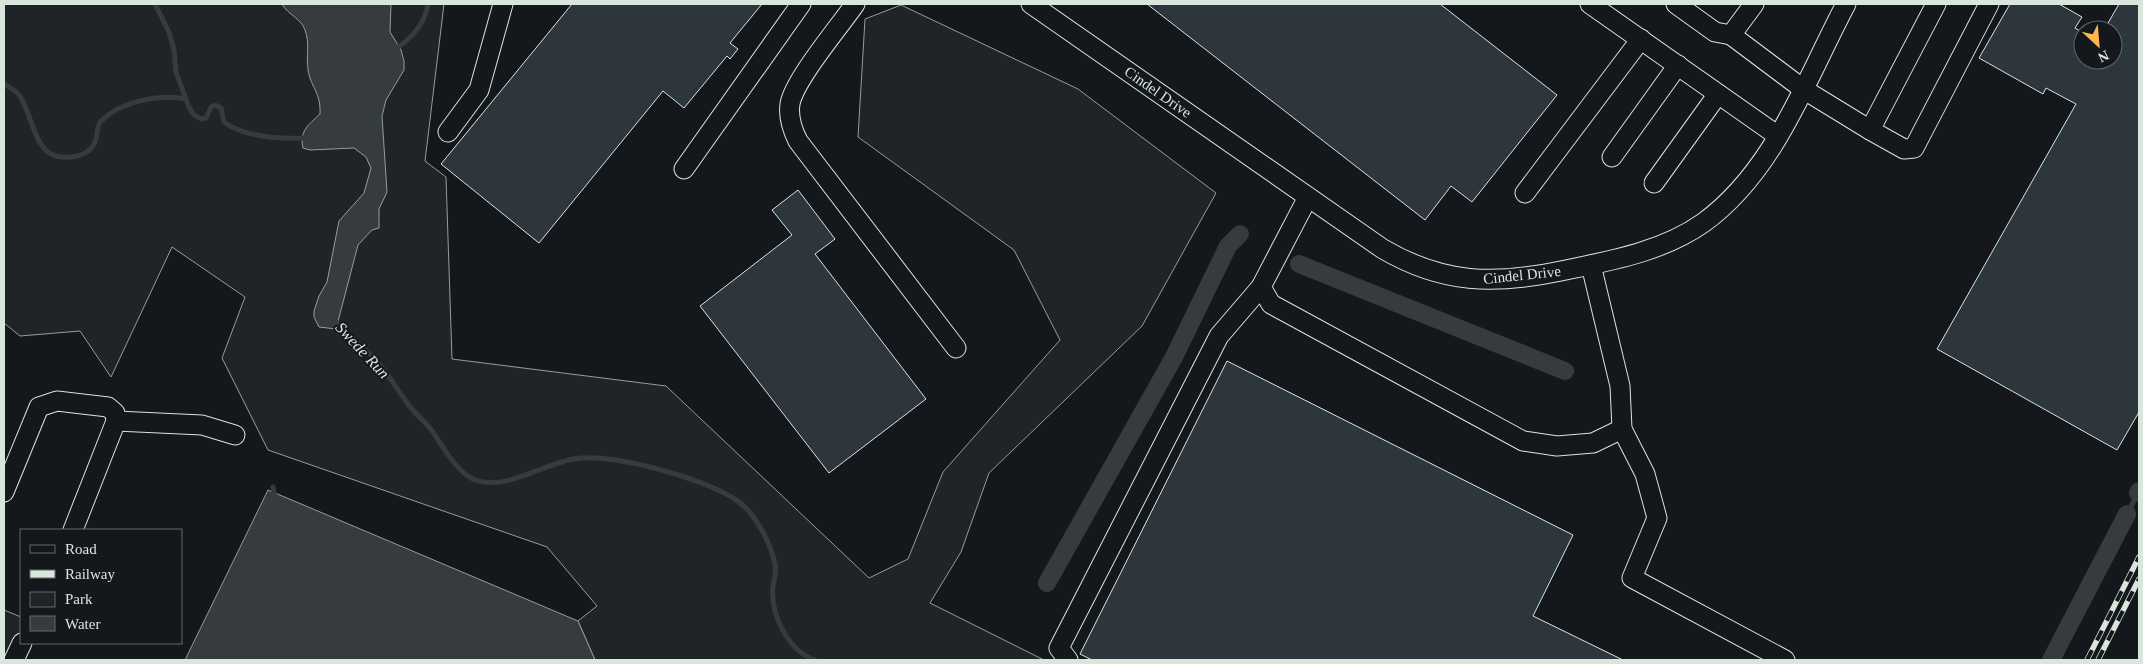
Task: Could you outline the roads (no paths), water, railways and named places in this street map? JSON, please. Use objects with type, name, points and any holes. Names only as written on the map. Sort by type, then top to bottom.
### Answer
[{"type":"street","points":[[448,132],[479,90],[503,4]]},
{"type":"street","points":[[684,169],[801,4]]},
{"type":"street","points":[[854,4],[798,84],[790,104],[791,126],[798,141],[956,348]]},
{"type":"street","name":"Cindel Drive","points":[[1031,4],[1403,261],[1447,276],[1494,280],[1542,275],[1591,265],[1658,246],[1702,224],[1740,189],[1778,136],[1846,4]]},
{"type":"street","points":[[1590,4],[1778,136]]},
{"type":"street","points":[[1676,4],[1714,32],[1731,35],[1803,89],[1904,149],[1914,148],[1989,4]]},
{"type":"street","points":[[1731,35],[1754,4]]},
{"type":"street","points":[[1870,130],[1936,4]]},
{"type":"street","points":[[1525,193],[1640,39]]},
{"type":"street","points":[[1612,157],[1678,65]]},
{"type":"street","points":[[1654,182],[1718,94]]},
{"type":"street","points":[[1068,660],[1059,648],[1219,336],[1261,286],[1308,197]]},
{"type":"street","points":[[1591,265],[1620,386],[1622,428],[1645,474],[1657,518],[1632,578],[1785,660]]},
{"type":"street","points":[[1261,286],[1271,304],[1523,441],[1557,446],[1593,443],[1622,428]]},
{"type":"street","points":[[4,492],[39,407],[57,401],[108,408],[115,413],[116,421],[72,529]]},
{"type":"street","points":[[116,421],[202,425],[235,435]]},
{"type":"street","points":[[14,660],[22,644]]},
{"type":"water","points":[[282,4],[391,4],[390,32],[401,50],[404,61],[404,70],[386,100],[382,116],[387,192],[379,209],[379,228],[372,230],[358,245],[336,329],[319,327],[314,317],[314,311],[319,296],[327,282],[339,221],[364,193],[371,168],[366,157],[354,148],[310,150],[303,148],[303,133],[308,125],[320,114],[320,106],[309,75],[305,30],[301,22]]},
{"type":"water","points":[[268,490],[578,621],[595,660],[185,660]]},
{"type":"waterway","name":"Swede Run","points":[[155,4],[169,32],[174,50],[176,72],[193,114],[201,119],[206,118],[211,107],[215,105],[221,108],[224,122],[242,131],[275,138],[306,138]]},
{"type":"waterway","points":[[394,50],[416,30],[424,18],[428,4]]},
{"type":"waterway","name":"Swede Run","points":[[4,84],[14,90],[24,103],[39,142],[52,155],[62,157],[73,157],[87,152],[94,144],[98,125],[109,114],[119,108],[153,98],[186,99]]},
{"type":"waterway","points":[[1047,583],[1174,357],[1228,246],[1240,234]]},
{"type":"waterway","points":[[1299,264],[1565,371]]},
{"type":"waterway","name":"Swede Run","points":[[334,319],[342,329],[377,361],[411,408],[433,432],[456,466],[468,477],[487,482],[499,482],[512,480],[574,459],[610,459],[655,468],[700,482],[741,503],[760,527],[773,555],[776,569],[773,586],[774,608],[783,630],[797,649],[815,660]]},
{"type":"waterway","points":[[273,487],[275,499]]},
{"type":"waterway","points":[[2127,514],[2138,493]]},
{"type":"waterway","points":[[2051,660],[2127,514]]},
{"type":"railway","points":[[2087,660],[2139,557]]},
{"type":"railway","points":[[2098,660],[2139,579]]}]
